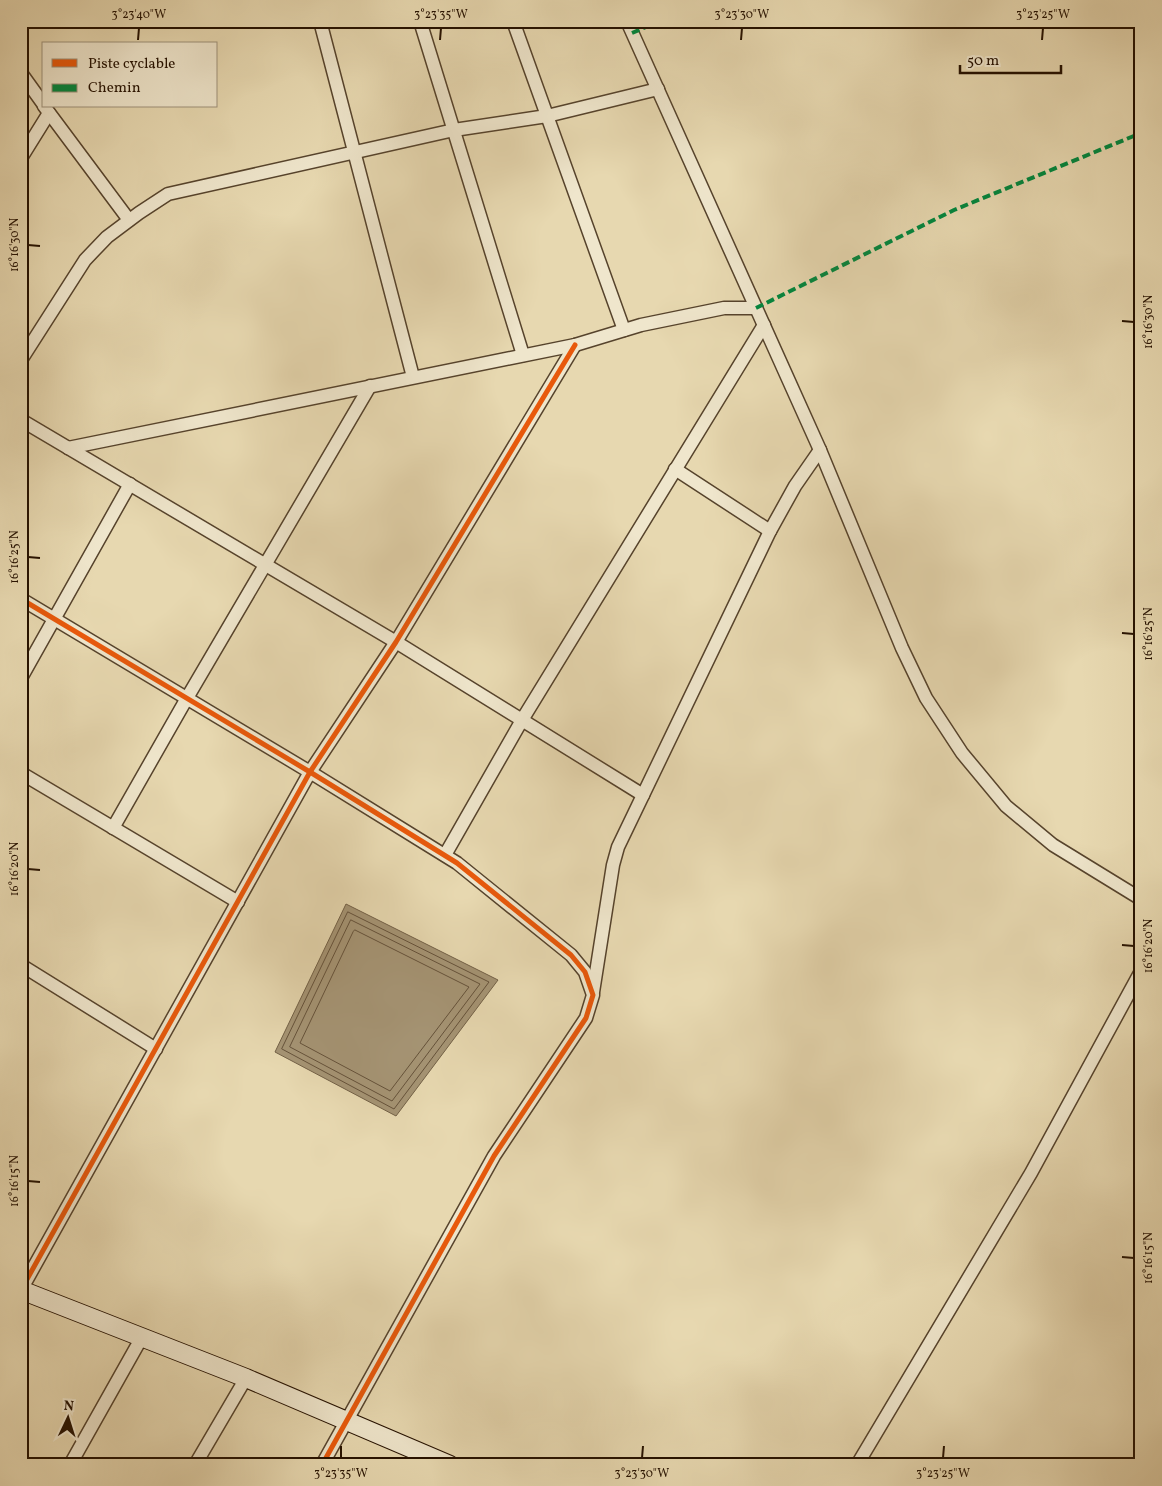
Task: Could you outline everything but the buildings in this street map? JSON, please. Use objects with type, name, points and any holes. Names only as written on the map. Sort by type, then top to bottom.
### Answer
[{"type":"main road","points":[[21,1290],[246,1378],[450,1465]]},
{"type":"street","points":[[320,21],[413,378]]},
{"type":"street","points":[[420,21],[523,355]]},
{"type":"street","points":[[513,21],[624,330]]},
{"type":"street","points":[[627,21],[820,450],[906,656],[926,698],[962,753],[1006,806],[1053,844],[1141,899]]},
{"type":"street","points":[[21,73],[42,102]]},
{"type":"street","points":[[21,360],[85,260],[107,237],[168,194],[454,130],[547,116],[658,89]]},
{"type":"street","points":[[21,158],[46,108],[129,220]]},
{"type":"street","points":[[68,448],[575,344],[624,330],[724,308],[756,308]]},
{"type":"street","points":[[445,855],[522,720],[764,324]]},
{"type":"street","points":[[21,1290],[310,772],[396,642],[575,344]]},
{"type":"street","points":[[113,828],[370,386]]},
{"type":"street","points":[[21,420],[396,642],[643,795]]},
{"type":"street","points":[[322,1465],[494,1156],[586,1018],[593,995],[613,864],[618,847],[770,531],[795,486],[820,450]]},
{"type":"street","points":[[675,469],[770,531]]},
{"type":"street","points":[[21,678],[130,484]]},
{"type":"street","points":[[21,599],[310,772],[457,863],[571,955],[585,972],[593,995]]},
{"type":"street","points":[[21,773],[238,902]]},
{"type":"street","points":[[21,965],[156,1049]]},
{"type":"street","points":[[857,1465],[1031,1173],[1141,970]]},
{"type":"street","points":[[70,1465],[142,1337]]},
{"type":"street","points":[[195,1465],[246,1378]]},
{"type":"water","points":[[346,904],[498,980],[396,1116],[275,1052]]},
{"type":"marked path","points":[[632,33],[660,21]]},
{"type":"marked path","points":[[756,308],[954,210],[1141,133]]},
{"type":"cycle path","points":[[21,1290],[310,772],[396,642],[575,345]]},
{"type":"cycle path","points":[[21,599],[310,772],[457,863],[571,955],[585,972],[593,995],[586,1018],[494,1156],[322,1465]]}]
